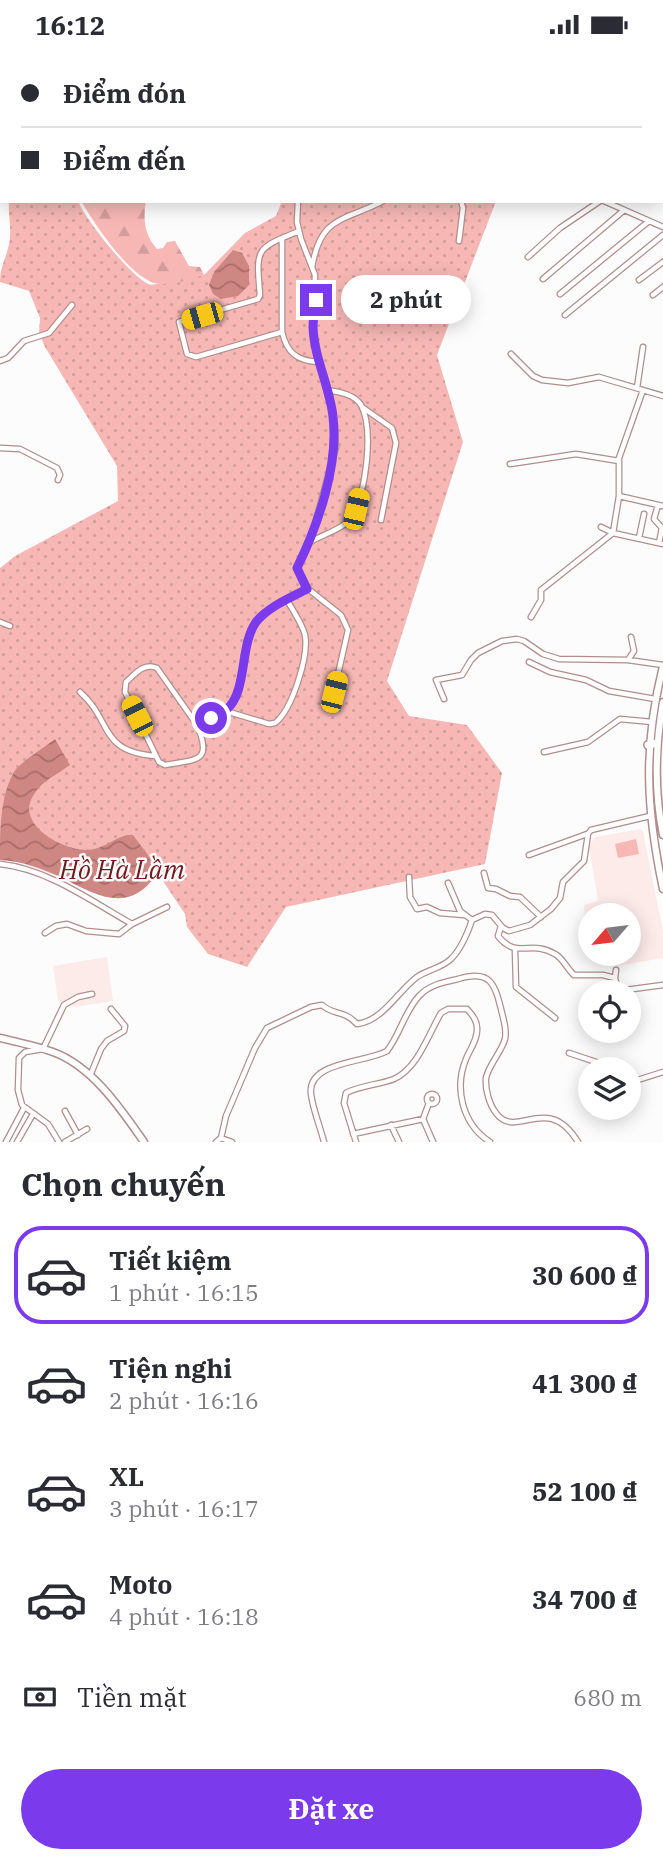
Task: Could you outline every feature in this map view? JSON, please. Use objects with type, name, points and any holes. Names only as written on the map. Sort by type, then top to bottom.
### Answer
[{"type":"main road","points":[[663,666],[652,722],[663,835]]},
{"type":"main road","points":[[663,702],[647,783],[663,889]]},
{"type":"main road","points":[[0,1038],[55,1052],[90,1076],[118,1106],[144,1142]]},
{"type":"street","points":[[298,203],[299,231],[315,275],[313,328],[333,415],[336,447],[310,542],[297,568],[307,589],[341,615],[348,630],[334,692]]},
{"type":"street","points":[[312,267],[316,247],[324,230],[379,203]]},
{"type":"street","points":[[459,241],[462,203]]},
{"type":"street","points":[[528,257],[560,228],[599,203]]},
{"type":"street","points":[[606,203],[663,227]]},
{"type":"street","points":[[543,279],[623,211]]},
{"type":"street","points":[[560,294],[649,221]]},
{"type":"street","points":[[282,333],[190,356],[179,328],[180,322],[258,299],[259,253],[264,247],[299,231]]},
{"type":"street","points":[[565,315],[663,236]]},
{"type":"street","points":[[282,238],[282,333],[286,347],[291,354],[319,362]]},
{"type":"street","points":[[639,281],[663,262]]},
{"type":"street","points":[[653,295],[663,287]]},
{"type":"street","points":[[0,361],[8,358],[24,341],[46,335],[72,305]]},
{"type":"street","points":[[637,388],[643,347]]},
{"type":"street","points":[[511,355],[533,376],[542,380],[568,383],[599,377],[663,396]]},
{"type":"street","points":[[327,390],[355,398],[392,428],[396,443],[382,520]]},
{"type":"street","points":[[531,617],[541,600],[541,590],[613,533],[619,496],[619,461],[643,390]]},
{"type":"street","points":[[310,542],[351,520],[356,509],[365,474],[368,441],[362,406]]},
{"type":"street","points":[[0,448],[20,449],[57,468],[60,475],[58,480]]},
{"type":"street","points":[[510,464],[576,454],[619,461]]},
{"type":"street","points":[[601,527],[613,533],[661,543],[662,528],[654,519],[660,505],[619,496]]},
{"type":"street","points":[[639,538],[644,514]]},
{"type":"street","points":[[197,725],[226,711],[235,698],[247,643],[256,623],[263,615],[307,589]]},
{"type":"street","points":[[226,711],[269,724],[275,723],[294,698],[305,635],[286,600]]},
{"type":"street","points":[[0,622],[10,627]]},
{"type":"street","points":[[628,660],[634,651],[631,637]]},
{"type":"street","points":[[444,699],[436,683],[437,679],[462,675],[474,657],[506,641],[520,640],[543,654],[559,659],[628,660],[663,666]]},
{"type":"street","points":[[529,662],[550,672],[586,680],[609,691],[655,699]]},
{"type":"street","points":[[148,665],[157,668],[197,725],[205,746],[200,756],[165,765],[155,756],[124,689],[126,682],[148,665]]},
{"type":"street","points":[[80,692],[121,747],[135,754],[155,756]]},
{"type":"street","points":[[544,752],[588,742],[620,719],[652,722]]},
{"type":"street","points":[[529,855],[588,834],[595,828],[650,816]]},
{"type":"street","points":[[232,1142],[219,1140],[226,1116],[255,1048],[267,1028],[311,1007],[322,1005],[328,1010],[349,1015],[357,1024],[374,1020],[405,986],[425,971],[450,961],[472,920],[485,914],[492,915],[509,931],[530,925],[551,909],[560,898],[563,881],[584,862],[588,834]]},
{"type":"street","points":[[0,864],[13,865],[62,884],[132,924]]},
{"type":"street","points":[[484,873],[488,888],[520,897],[541,917]]},
{"type":"street","points":[[409,877],[410,897],[416,908],[427,907],[440,913],[464,915],[472,920]]},
{"type":"street","points":[[448,883],[464,915]]},
{"type":"street","points":[[45,933],[56,926],[67,924],[86,931],[119,934],[132,924],[167,908]]},
{"type":"street","points":[[501,926],[498,936],[509,948],[515,950],[539,947],[556,954],[574,975],[615,978]]},
{"type":"street","points":[[515,950],[516,987],[520,993],[555,1018]]},
{"type":"street","points":[[616,970],[618,991],[663,985]]},
{"type":"street","points":[[324,1142],[311,1093],[316,1076],[329,1068],[378,1056],[387,1051],[418,997],[434,986],[472,974],[482,975],[491,981],[496,990],[506,1032],[487,1074],[489,1100],[496,1115],[512,1123],[547,1117],[556,1119],[566,1125],[578,1142]]},
{"type":"street","points":[[88,1129],[62,1142],[48,1124],[24,1108],[19,1096],[19,1058],[25,1052],[43,1049],[64,1005],[78,997],[92,994]]},
{"type":"street","points":[[356,1142],[344,1103],[346,1093],[404,1073],[413,1063],[441,1013],[461,1007],[467,1009],[474,1018],[477,1028],[460,1077],[459,1091],[470,1121],[480,1136],[490,1142]]},
{"type":"street","points":[[90,1076],[107,1041],[124,1031],[122,1020],[111,1009]]},
{"type":"street","points":[[569,1053],[581,1057]]},
{"type":"street","points":[[641,1079],[663,1072]]},
{"type":"street","points":[[429,1103],[422,1119],[433,1142]]},
{"type":"street","points":[[6,1142],[24,1108]]},
{"type":"street","points":[[65,1111],[78,1135]]},
{"type":"street","points":[[17,1142],[33,1114]]},
{"type":"street","points":[[353,1134],[422,1119]]},
{"type":"street","points":[[391,1125],[399,1142]]},
{"type":"shaded area","points":[[641,829],[643,832],[663,931],[663,958],[641,962],[641,903],[591,903],[598,901],[589,846],[595,837]]},
{"type":"shaded area","points":[[107,957],[113,1001],[75,1007],[58,1001],[53,966]]},
{"type":"green space","points":[[9,203],[79,203],[110,248],[133,272],[151,285],[204,275],[245,233],[276,216],[281,203],[495,203],[437,355],[463,442],[387,681],[409,716],[467,725],[502,773],[485,864],[286,907],[247,967],[208,954],[187,927],[185,914],[157,872],[143,889],[58,876],[16,860],[0,859],[0,568],[15,556],[118,501],[117,466],[45,347],[39,333],[40,318],[29,291],[0,282],[10,237]]},
{"type":"green space","points":[[82,203],[146,203],[146,227],[149,238],[157,249],[163,248],[167,242],[175,241],[189,266],[200,267],[204,275],[171,284],[149,281],[127,263]]},
{"type":"green space","points":[[636,839],[639,854],[618,858],[615,844]]},
{"type":"water","points":[[233,250],[242,253],[249,266],[249,285],[238,296],[221,299],[213,294],[209,285],[214,272]]},
{"type":"water","name":"Hồ Hà Lầm","points":[[55,739],[70,765],[36,791],[29,807],[31,817],[36,826],[55,841],[78,849],[95,849],[123,836],[133,835],[148,855],[156,875],[146,887],[135,894],[124,898],[101,895],[41,869],[0,860],[2,812],[11,778],[20,765]]},
{"type":"route","points":[[211,718],[226,711],[235,698],[247,643],[256,623],[271,609],[307,589],[297,568],[310,542],[336,447],[333,415],[313,328],[316,300]]}]
